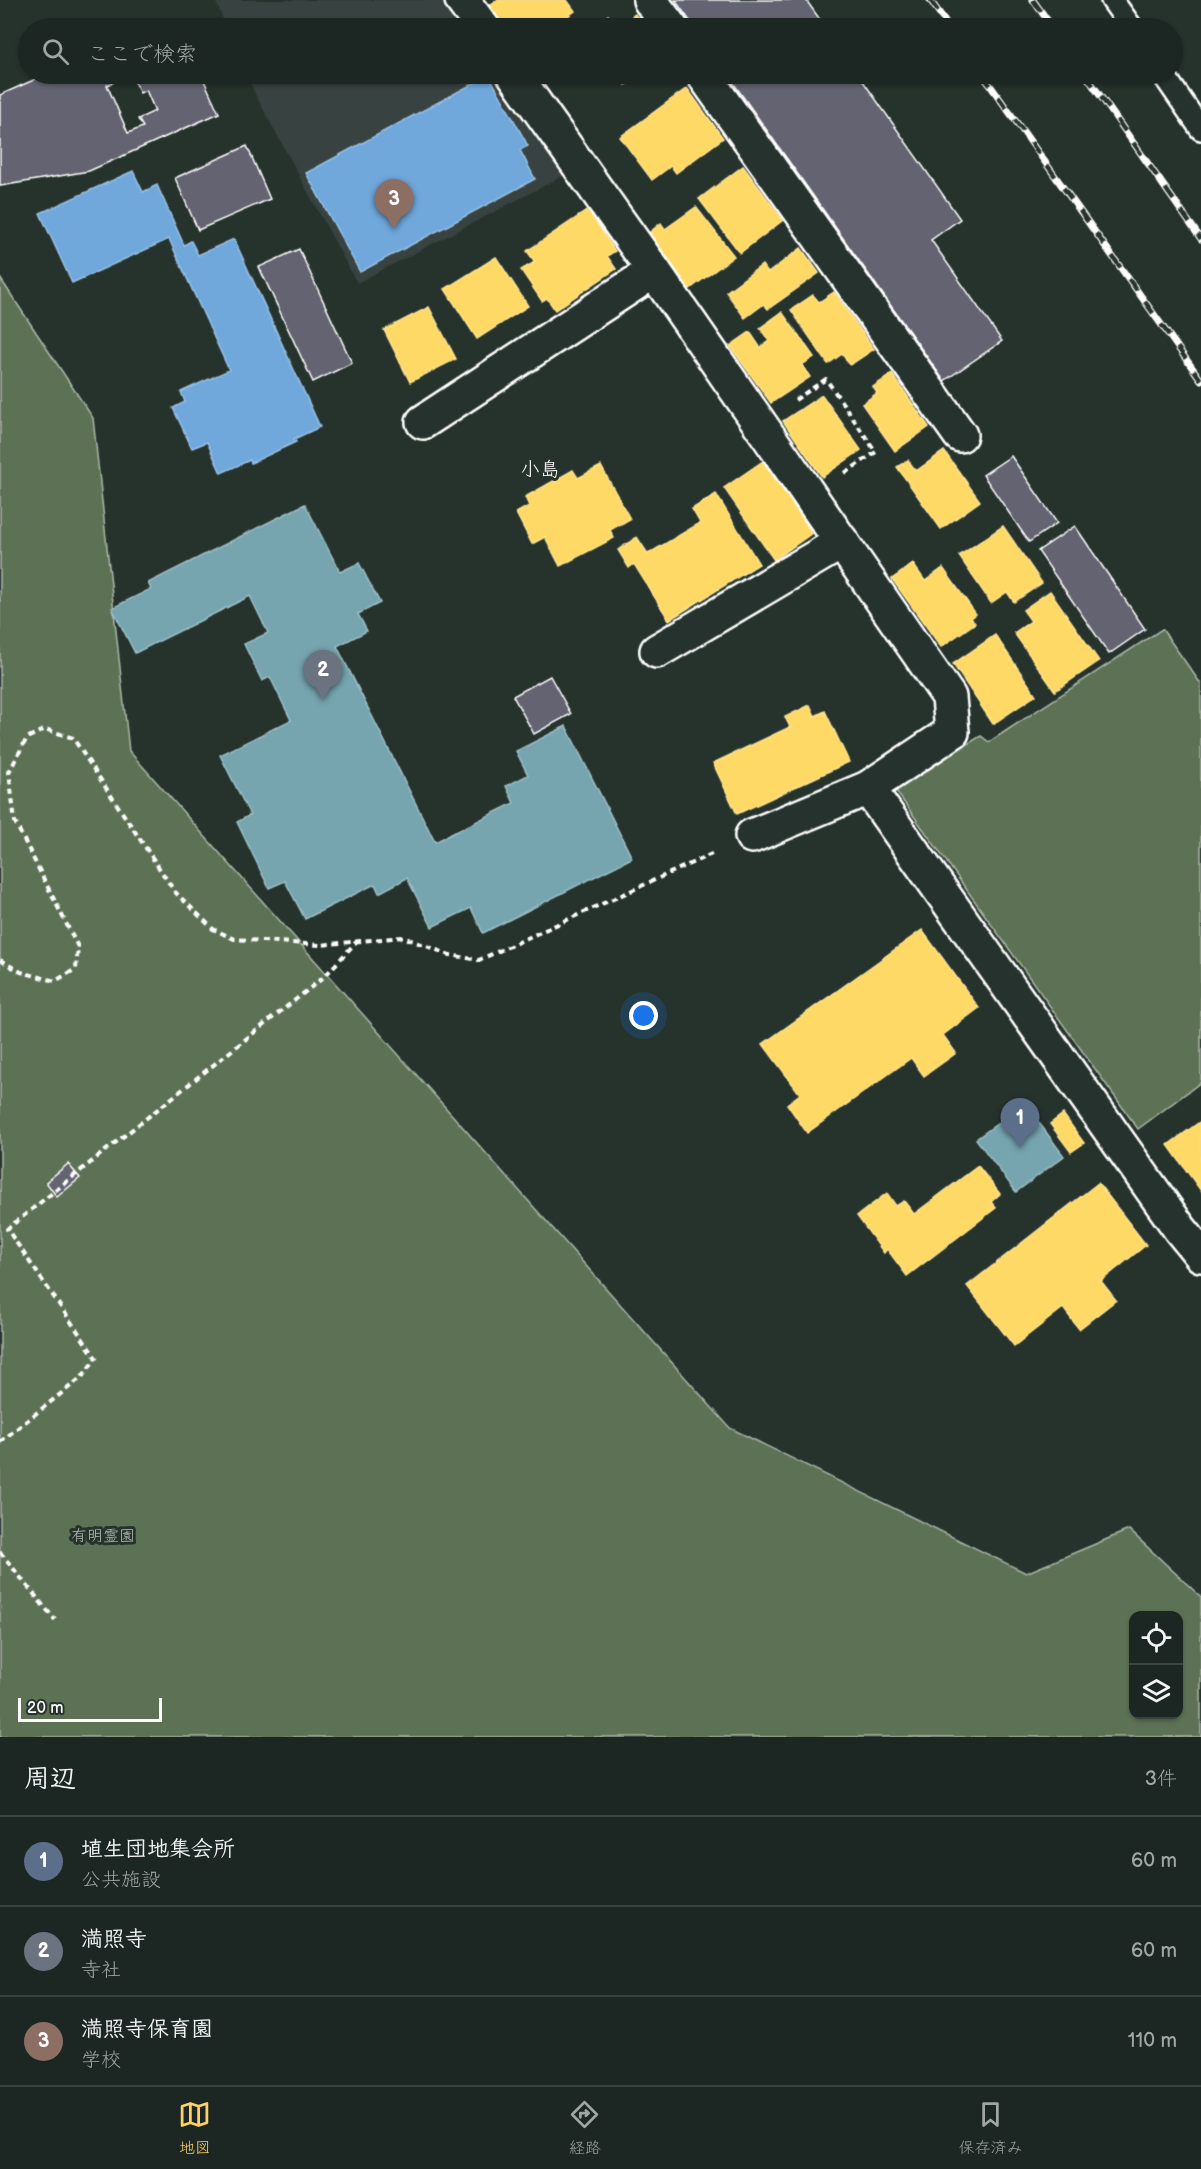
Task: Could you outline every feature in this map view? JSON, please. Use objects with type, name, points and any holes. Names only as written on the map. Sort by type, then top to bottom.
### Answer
[{"type":"street","points":[[462,0],[476,18]]},
{"type":"street","points":[[650,0],[664,18]]},
{"type":"street","points":[[521,84],[654,271],[949,697],[952,732],[867,788],[752,836]]},
{"type":"street","points":[[710,84],[960,435]]},
{"type":"street","points":[[423,422],[654,271]]},
{"type":"street","points":[[657,651],[842,542]]},
{"type":"street","points":[[867,788],[1173,1219],[1201,1255]]},
{"type":"lane","points":[[1112,0],[1125,18]]},
{"type":"lane","points":[[1170,84],[1201,129]]},
{"type":"path","points":[[760,424],[826,379],[876,452],[810,498]]},
{"type":"path","points":[[0,960],[21,972],[55,981],[76,969],[78,947],[15,822],[9,772],[27,738],[45,729],[73,738],[175,892],[213,929],[234,939],[320,945],[403,937],[450,955],[479,960],[752,836]]},
{"type":"path","points":[[0,1442],[82,1377],[96,1358],[7,1229],[324,977],[356,942]]},
{"type":"path","points":[[0,1552],[55,1620]]},
{"type":"shaded area","points":[[215,0],[442,0],[455,18],[223,18]]},
{"type":"shaded area","points":[[250,84],[501,84],[565,175],[357,283]]},
{"type":"green space","name":"有明霊園","points":[[0,278],[93,418],[129,751],[730,1428],[1026,1573],[1129,1530],[1201,1597],[1201,1737],[0,1737]]},
{"type":"green space","points":[[1162,629],[1201,684],[1201,1082],[1138,1129],[893,787],[981,736],[989,742]]},
{"type":"building: 住宅","points":[[497,0],[567,0],[575,11],[565,18],[498,18],[489,6]]},
{"type":"building: 住宅","points":[[687,88],[723,138],[676,173],[671,166],[652,180],[620,137]]},
{"type":"building: 住宅","points":[[743,166],[783,220],[740,253],[699,199]]},
{"type":"building: 住宅","points":[[696,207],[734,256],[690,289],[649,233],[661,223],[665,229]]},
{"type":"building: 住宅","points":[[588,210],[615,251],[607,256],[616,269],[555,310],[547,298],[542,301],[521,270],[535,262],[527,251]]},
{"type":"building: 住宅","points":[[801,248],[819,273],[768,309],[764,304],[745,318],[726,292],[762,265],[768,273]]},
{"type":"building: 住宅","points":[[496,257],[528,306],[477,339],[445,289]]},
{"type":"building: 住宅","points":[[834,292],[874,349],[850,365],[842,354],[828,364],[791,310],[813,295],[819,302]]},
{"type":"building: 住宅","points":[[429,307],[456,359],[410,382],[384,330]]},
{"type":"building: 住宅","points":[[782,312],[814,357],[802,365],[810,377],[771,403],[730,346],[750,332],[760,347],[769,341],[760,328]]},
{"type":"building: 住宅","points":[[892,374],[929,427],[895,451],[862,404],[877,393],[873,387]]},
{"type":"building: 住宅","points":[[822,395],[861,450],[822,477],[783,421]]},
{"type":"building: 住宅","points":[[944,451],[980,501],[941,529],[897,467],[908,460],[916,471]]},
{"type":"building: 住宅","points":[[763,461],[812,533],[774,560],[724,488]]},
{"type":"building: 住宅","points":[[601,466],[630,519],[610,530],[614,538],[560,566],[545,537],[532,544],[516,513],[529,506],[525,497],[573,470],[578,478]]},
{"type":"building: 住宅","points":[[716,494],[759,564],[669,620],[634,564],[629,568],[618,550],[637,537],[648,554],[700,523],[692,509]]},
{"type":"building: 住宅","points":[[1003,526],[1042,583],[1014,602],[1007,592],[991,603],[959,556]]},
{"type":"building: 住宅","points":[[913,564],[925,581],[943,568],[976,614],[971,618],[975,623],[941,647],[892,579]]},
{"type":"building: 住宅","points":[[1050,591],[1099,661],[1055,691],[1014,633],[1031,621],[1023,610]]},
{"type":"building: 住宅","points":[[995,635],[1036,695],[993,724],[953,664]]},
{"type":"building: 住宅","points":[[810,705],[815,716],[825,711],[849,762],[737,814],[713,763],[790,727],[785,717]]},
{"type":"building: 住宅","points":[[922,930],[979,1008],[943,1035],[956,1053],[924,1076],[911,1058],[807,1133],[787,1104],[800,1094],[763,1044]]},
{"type":"building: 住宅","points":[[1063,1114],[1084,1143],[1071,1152],[1050,1124]]},
{"type":"building: 住宅","points":[[1201,1121],[1201,1191],[1168,1145]]},
{"type":"building: 住宅","points":[[978,1166],[1000,1194],[991,1202],[996,1208],[907,1276],[887,1249],[884,1253],[857,1216],[887,1193],[896,1206],[904,1201],[914,1214]]},
{"type":"building: 住宅","points":[[1098,1183],[1146,1245],[1101,1281],[1116,1300],[1079,1329],[1063,1308],[1014,1346],[967,1286]]},
{"type":"building: 教育","points":[[472,84],[494,84],[528,146],[520,150],[535,179],[360,272],[306,173]]},
{"type":"building: 教育","points":[[133,171],[143,192],[157,185],[184,245],[191,241],[198,255],[234,239],[320,427],[294,439],[296,442],[251,463],[250,460],[221,473],[207,442],[192,448],[173,408],[185,402],[181,392],[229,370],[169,239],[72,283],[40,213]]},
{"type":"building: 公共","points":[[305,504],[340,572],[359,563],[380,603],[358,614],[367,631],[337,646],[435,842],[514,803],[506,786],[528,775],[516,751],[566,726],[632,858],[483,933],[471,908],[432,927],[407,878],[379,893],[375,884],[305,919],[285,881],[269,888],[237,822],[250,815],[220,755],[291,720],[270,677],[262,681],[244,644],[268,633],[250,596],[135,653],[112,608],[151,589],[148,583]]},
{"type":"building: 公共","points":[[1025,1104],[1064,1156],[1016,1192],[976,1139]]},
{"type":"building: その他","points":[[675,0],[806,0],[819,18],[688,18]]},
{"type":"building: その他","points":[[25,84],[109,84],[107,85],[128,133],[143,127],[138,119],[155,111],[146,90],[140,93],[136,84],[206,84],[219,113],[89,171],[0,186],[0,95]]},
{"type":"building: その他","points":[[734,84],[865,84],[960,219],[931,240],[1002,341],[944,381]]},
{"type":"building: その他","points":[[247,146],[270,199],[198,230],[175,178]]},
{"type":"building: その他","points":[[299,249],[352,363],[313,382],[259,267]]},
{"type":"building: その他","points":[[1011,456],[1057,523],[1029,542],[983,475]]},
{"type":"building: その他","points":[[1075,526],[1145,629],[1109,654],[1038,551]]},
{"type":"building: その他","points":[[550,676],[571,714],[534,734],[513,696]]},
{"type":"building: その他","points":[[68,1164],[80,1178],[57,1197],[46,1182]]},
{"type":"railway","points":[[930,0],[943,18]]},
{"type":"railway","points":[[1033,0],[1046,18]]},
{"type":"railway","points":[[989,84],[1201,380]]},
{"type":"railway","points":[[1092,84],[1201,239]]},
{"type":"place","name":"満照寺保育園","points":[[394,229]]},
{"type":"place","name":"満照寺","points":[[323,700]]},
{"type":"place","name":"埴生団地集会所","points":[[1020,1148]]},
{"type":"district","name":"小島","points":[[540,470]]}]
